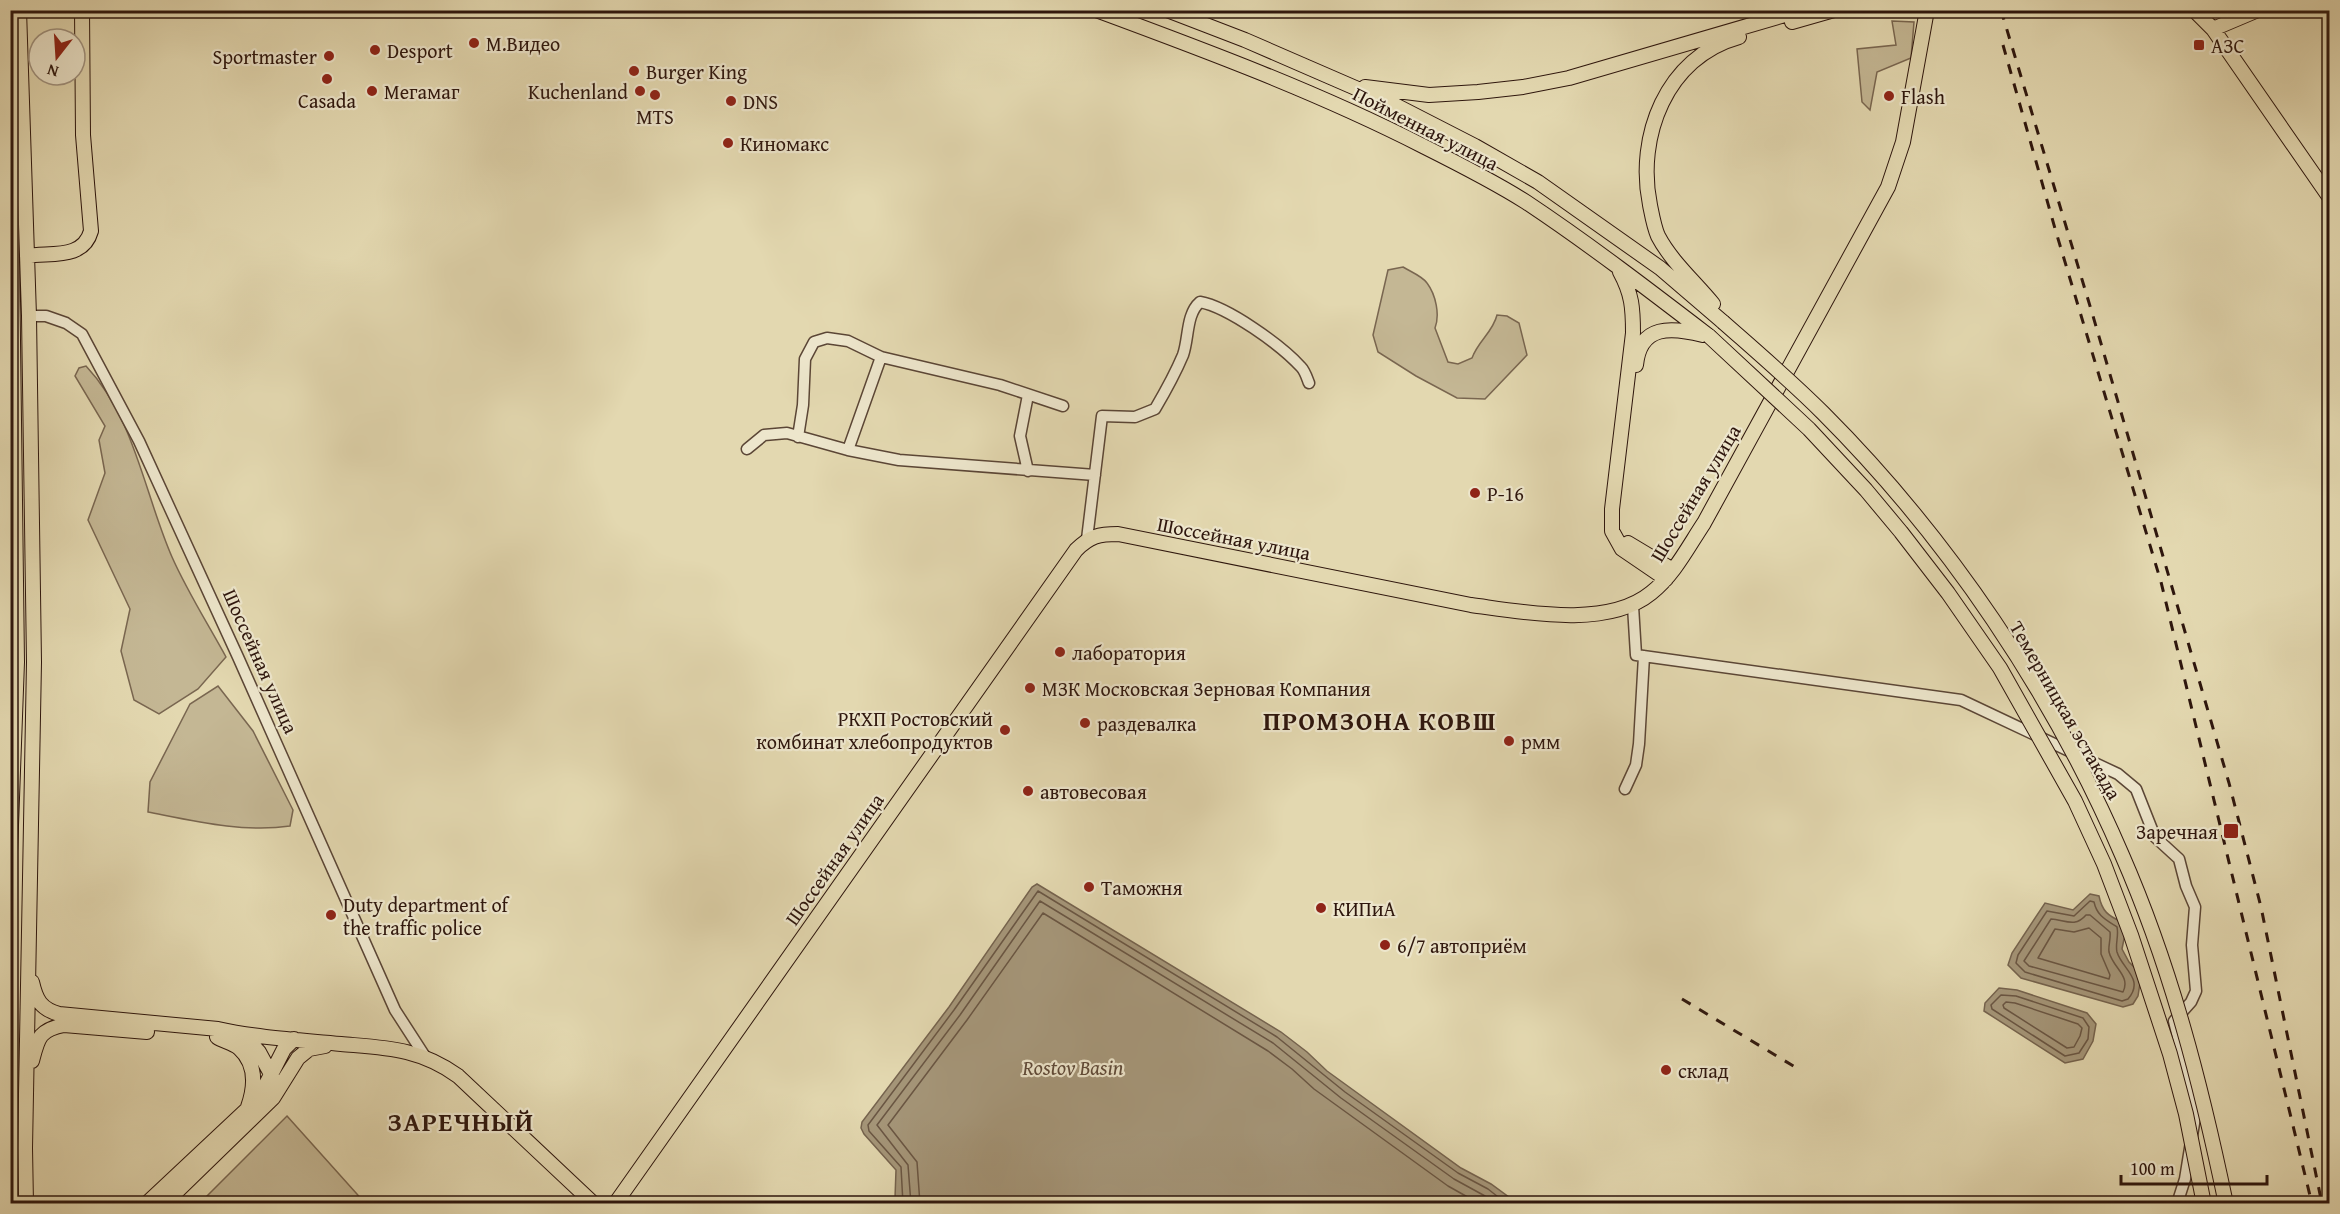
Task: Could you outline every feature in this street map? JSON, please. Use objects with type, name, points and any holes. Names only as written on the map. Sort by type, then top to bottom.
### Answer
[{"type":"main road","points":[[21,10],[29,316],[34,662],[26,1203]]},
{"type":"main road","points":[[27,256],[71,253],[82,247],[89,238],[91,220],[83,135],[82,10]]},
{"type":"main road","name":"Пойменная улица","points":[[1096,10],[1237,62],[1393,131],[1463,166],[1525,201],[1648,288],[1709,336]]},
{"type":"main road","name":"Пойменная улица","points":[[1167,10],[1245,40],[1397,106],[1475,146],[1538,182],[1660,268],[1721,320]]},
{"type":"main road","points":[[1304,67],[1369,88],[1429,95],[1523,87],[1569,78],[1802,10]]},
{"type":"main road","points":[[1721,320],[1718,310],[1670,254],[1658,235],[1647,191],[1645,165],[1656,113],[1668,88],[1684,71],[1700,56],[1724,41],[1834,10]]},
{"type":"main road","name":"Шоссейная улица","points":[[615,1203],[1071,556],[1087,539],[1099,534],[1118,534],[1459,603],[1526,612],[1570,614],[1606,612],[1633,606],[1669,575],[1721,493],[1888,187],[1903,142],[1927,10]]},
{"type":"main road","points":[[2194,10],[2213,29],[2330,198]]},
{"type":"main road","points":[[2213,29],[2258,10]]},
{"type":"main road","points":[[10,100],[17,662],[10,852]]},
{"type":"main road","points":[[1618,268],[1630,291],[1633,333],[1612,509],[1612,531],[1622,549],[1669,575]]},
{"type":"main road","name":"Темерницкая эстакада","points":[[1721,320],[1824,415],[1880,476],[1917,519],[1963,579],[2022,666],[2095,796],[2123,856],[2151,930],[2191,1050],[2226,1203]]},
{"type":"main road","points":[[1669,575],[1628,543],[1621,527],[1621,507],[1637,354],[1642,342],[1651,334],[1666,330],[1682,329],[1709,336]]},
{"type":"main road","name":"Темерницкая эстакада","points":[[1709,336],[1809,429],[1866,490],[1948,593],[2006,677],[2074,801],[2104,864],[2131,935],[2170,1054],[2186,1114],[2204,1203]]},
{"type":"main road","points":[[28,961],[38,1002],[50,1012],[218,1029],[243,1035],[259,1052],[272,1076],[271,1090],[265,1106]]},
{"type":"main road","points":[[26,1083],[38,1040],[47,1030],[54,1027],[64,1025],[217,1038],[243,1035]]},
{"type":"main road","name":"Шоссейная улица","points":[[243,1035],[396,1048],[443,1066],[458,1076],[594,1203]]},
{"type":"main road","points":[[217,1038],[239,1048],[250,1065],[254,1078],[253,1091],[247,1110]]},
{"type":"main road","points":[[146,1203],[259,1098],[284,1049],[294,1039]]},
{"type":"main road","points":[[164,1203],[265,1106],[281,1088],[298,1058],[309,1049],[336,1043]]},
{"type":"street","points":[[1087,539],[1102,416],[1135,417],[1155,409],[1179,364],[1193,308],[1200,302],[1213,304],[1249,325],[1303,368],[1309,383]]},
{"type":"street","name":"Шоссейная улица","points":[[29,316],[46,316],[66,322],[82,334],[139,441],[395,1010],[426,1058]]},
{"type":"street","points":[[798,436],[803,405],[805,359],[814,342],[827,338],[848,341],[882,357],[1000,385],[1063,406]]},
{"type":"street","points":[[848,450],[882,357]]},
{"type":"street","points":[[1028,395],[1020,436],[1028,471]]},
{"type":"street","points":[[747,449],[764,435],[778,432],[899,460],[1095,475]]},
{"type":"street","points":[[1625,789],[1636,765],[1639,744],[1640,656],[1633,606]]},
{"type":"street","points":[[1640,656],[1961,700],[2118,774],[2136,789],[2155,837],[2179,859],[2186,886],[2195,907],[2192,945],[2196,991],[2191,1002],[2174,1021],[2196,1111],[2185,1179],[2177,1203]]},
{"type":"shaded area","points":[[1892,21],[1914,22],[1911,58],[1877,72],[1870,110],[1862,102],[1857,49],[1896,45]]},
{"type":"shaded area","points":[[1403,267],[1425,281],[1433,293],[1437,311],[1435,328],[1448,362],[1458,364],[1472,358],[1497,315],[1507,316],[1519,323],[1527,355],[1485,399],[1457,398],[1378,352],[1373,335],[1388,270]]},
{"type":"shaded area","points":[[86,366],[103,387],[116,409],[137,457],[172,557],[226,657],[198,689],[159,714],[134,700],[121,651],[130,609],[88,520],[105,473],[99,440],[105,426],[75,376],[79,368]]},
{"type":"shaded area","points":[[218,686],[253,731],[293,810],[290,826],[237,827],[148,812],[150,782],[190,704]]},
{"type":"shaded area","points":[[287,1116],[365,1203],[200,1203]]},
{"type":"water","name":"Rostov Basin","points":[[1037,884],[1281,1032],[1327,1071],[1461,1168],[1491,1184],[1517,1203],[901,1204],[895,1198],[896,1170],[864,1134],[861,1128],[862,1122],[949,1007],[1032,887]]},
{"type":"water","points":[[2090,894],[2099,896],[2106,912],[2122,922],[2125,934],[2122,949],[2129,962],[2137,970],[2140,983],[2138,996],[2133,1004],[2123,1007],[2021,978],[2008,965],[2012,953],[2045,903],[2073,910]]},
{"type":"water","points":[[1999,988],[2017,990],[2087,1013],[2096,1024],[2093,1041],[2083,1059],[2065,1063],[1984,1011],[1985,1003]]},
{"type":"railway","points":[[2001,10],[2229,783],[2261,907],[2322,1204]]},
{"type":"railway","points":[[2003,45],[2056,232],[2161,582],[2312,1204]]},
{"type":"railway","points":[[1682,999],[1800,1070]]},
{"type":"place","name":"М.Видео","points":[[474,43]]},
{"type":"place","name":"АЗС","points":[[2199,45]]},
{"type":"place","name":"Desport","points":[[375,50]]},
{"type":"place","name":"Sportmaster","points":[[329,56]]},
{"type":"place","name":"Burger King","points":[[634,71]]},
{"type":"place","name":"Casada","points":[[327,79]]},
{"type":"place","name":"Мегамаг","points":[[372,91]]},
{"type":"place","name":"Kuchenland","points":[[640,91]]},
{"type":"place","name":"MTS","points":[[655,95]]},
{"type":"place","name":"Flash","points":[[1889,96]]},
{"type":"place","name":"DNS","points":[[731,101]]},
{"type":"place","name":"Киномакс","points":[[728,143]]},
{"type":"place","name":"Р-16","points":[[1475,493]]},
{"type":"place","name":"лаборатория","points":[[1060,652]]},
{"type":"place","name":"МЗК Московская Зерновая Компания","points":[[1030,688]]},
{"type":"place","name":"раздевалка","points":[[1085,723]]},
{"type":"place","name":"РКХП Ростовский комбинат хлебопродуктов","points":[[1005,730]]},
{"type":"place","name":"рмм","points":[[1509,741]]},
{"type":"place","name":"автовесовая","points":[[1028,791]]},
{"type":"place","name":"Заречная","points":[[2231,831]]},
{"type":"place","name":"Таможня","points":[[1089,887]]},
{"type":"place","name":"КИПиА","points":[[1321,908]]},
{"type":"place","name":"Duty department of the traffic police","points":[[331,915]]},
{"type":"place","name":"6/7 автоприём","points":[[1385,945]]},
{"type":"place","name":"склад","points":[[1666,1070]]},
{"type":"district","name":"ПРОМЗОНА КОВШ","points":[[1380,720]]},
{"type":"district","name":"ЗАРЕЧНЫЙ","points":[[461,1121]]}]
